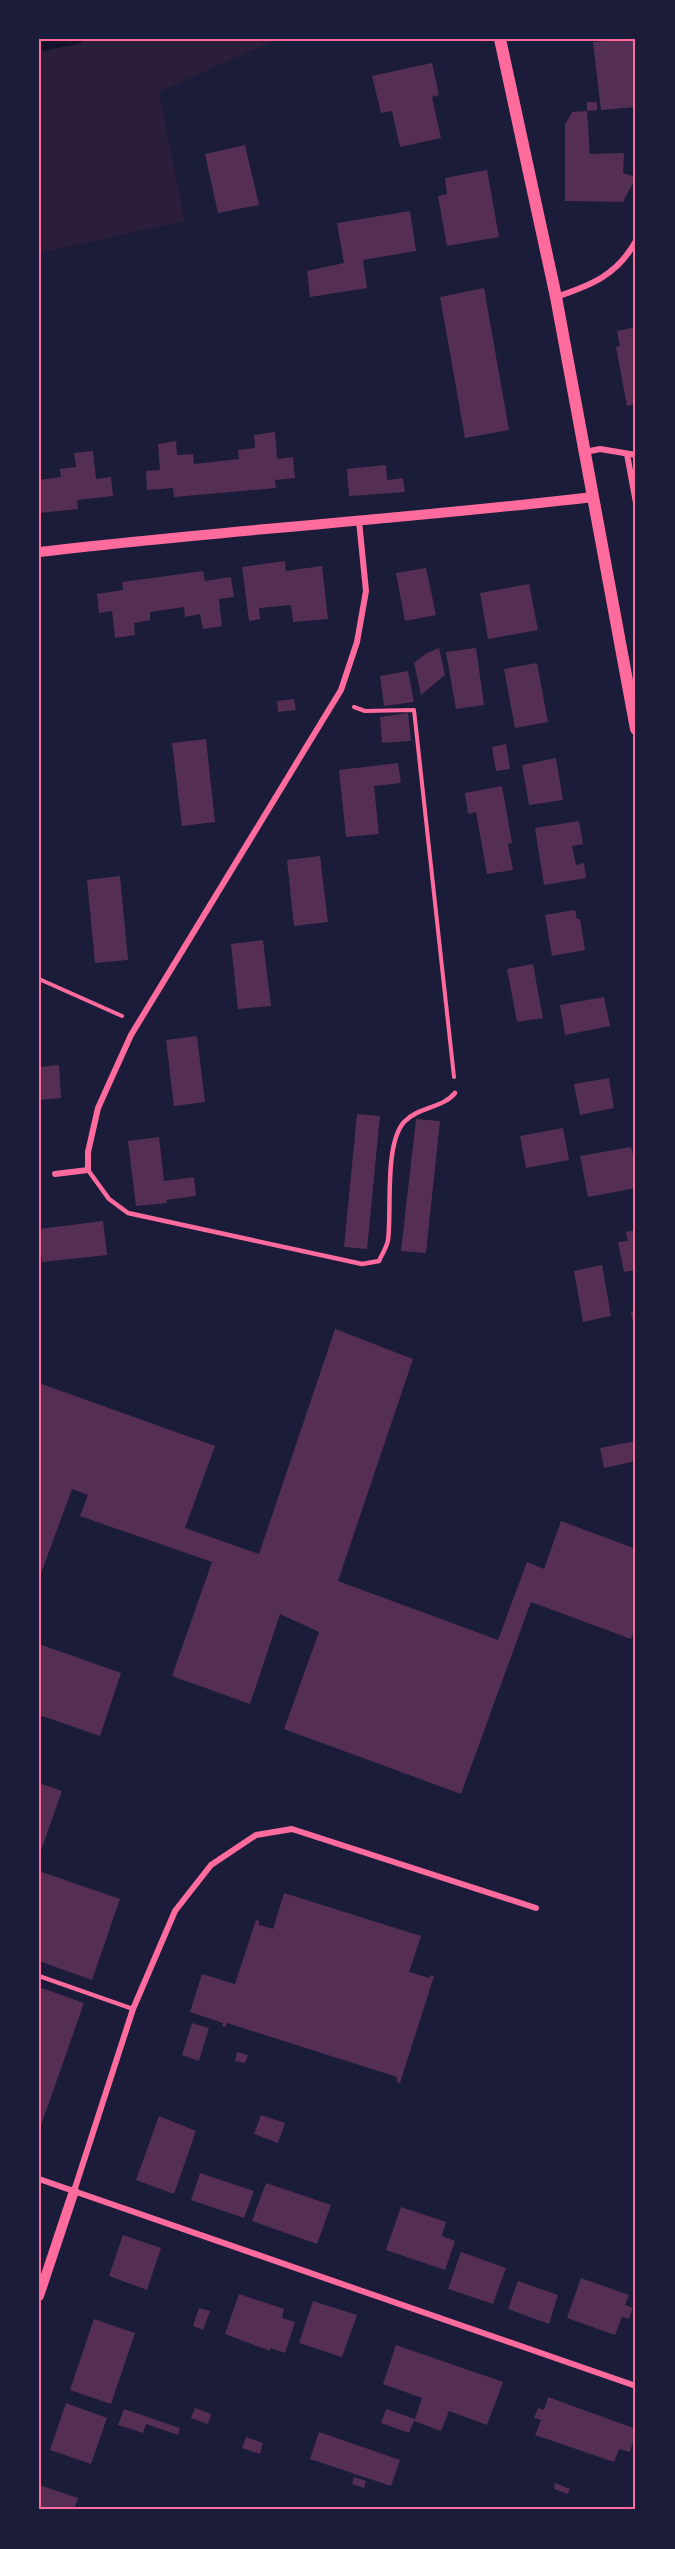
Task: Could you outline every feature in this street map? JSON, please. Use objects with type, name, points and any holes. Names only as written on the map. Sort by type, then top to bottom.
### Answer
[{"type":"main road","points":[[500,39],[556,297],[636,729]]},
{"type":"street","points":[[556,297],[605,277],[627,257],[636,241]]},
{"type":"street","points":[[584,452],[600,449],[636,455]]},
{"type":"street","points":[[627,454],[636,503]]},
{"type":"street","points":[[39,552],[163,537],[478,511],[593,497]]},
{"type":"street","points":[[55,1174],[88,1170],[88,1152],[98,1108],[139,1023],[341,690],[357,642],[366,591],[359,521]]},
{"type":"street","points":[[39,2296],[133,2009],[174,1911],[211,1865],[256,1835],[292,1828],[536,1908]]},
{"type":"street","points":[[39,2179],[636,2386]]},
{"type":"lane","points":[[88,1170],[109,1199],[128,1214],[362,1264],[379,1261],[388,1242],[394,1146],[403,1123],[418,1112],[450,1099],[456,1093]]},
{"type":"lane","points":[[39,1976],[133,2009]]},
{"type":"path","points":[[336,699],[365,711],[414,710],[456,1093]]},
{"type":"path","points":[[39,979],[139,1023]]},
{"type":"shaded area","points":[[39,39],[278,39],[159,92],[185,221],[39,253]]},
{"type":"building","points":[[633,39],[636,107],[601,110],[593,42]]},
{"type":"building","points":[[432,63],[439,95],[432,97],[441,138],[400,147],[392,111],[381,113],[372,76]]},
{"type":"building","points":[[587,102],[597,102],[597,110],[587,111]]},
{"type":"building","points":[[587,111],[590,154],[624,153],[623,173],[636,177],[623,202],[565,201],[565,125],[572,112]]},
{"type":"building","points":[[245,145],[259,205],[218,213],[205,154]]},
{"type":"building","points":[[487,170],[499,237],[447,246],[438,196],[447,194],[445,178]]},
{"type":"building","points":[[410,211],[416,251],[363,260],[367,288],[310,297],[307,271],[344,263],[337,223]]},
{"type":"building","points":[[484,288],[509,430],[465,438],[440,297]]},
{"type":"building","points":[[636,327],[636,404],[627,406],[616,347],[620,346],[617,331]]},
{"type":"building","points":[[275,432],[277,459],[293,457],[295,478],[275,480],[276,488],[174,497],[173,488],[147,490],[146,471],[160,470],[158,444],[176,441],[177,455],[193,454],[194,464],[239,459],[238,450],[255,448],[254,435]]},
{"type":"building","points":[[93,451],[96,479],[111,477],[113,496],[77,500],[78,509],[39,513],[39,480],[61,477],[60,469],[76,467],[74,453]]},
{"type":"building","points":[[386,465],[387,480],[403,478],[405,492],[349,496],[347,469]]},
{"type":"building","points":[[285,561],[286,571],[322,566],[328,619],[293,622],[291,605],[259,608],[260,619],[249,621],[242,567]]},
{"type":"building","points":[[426,568],[436,615],[405,621],[396,573]]},
{"type":"building","points":[[203,571],[205,581],[231,577],[234,597],[219,599],[222,626],[203,629],[200,614],[185,617],[184,607],[150,612],[150,620],[134,623],[135,635],[115,638],[112,611],[99,613],[97,594],[123,590],[122,582]]},
{"type":"building","points":[[529,584],[538,630],[488,639],[480,593]]},
{"type":"building","points":[[439,648],[445,675],[421,695],[414,663],[425,654]]},
{"type":"building","points":[[476,648],[484,705],[456,709],[446,652]]},
{"type":"building","points":[[537,663],[548,722],[515,728],[504,669]]},
{"type":"building","points":[[408,671],[414,702],[384,706],[380,676]]},
{"type":"building","points":[[294,699],[296,710],[278,712],[277,701]]},
{"type":"building","points":[[408,713],[411,741],[382,743],[380,717]]},
{"type":"building","points":[[206,739],[215,822],[182,826],[172,743]]},
{"type":"building","points":[[506,744],[510,769],[496,771],[492,747]]},
{"type":"building","points":[[556,758],[563,800],[529,805],[522,765]]},
{"type":"building","points":[[398,763],[401,783],[374,786],[379,834],[346,837],[339,770]]},
{"type":"building","points":[[502,786],[512,843],[508,844],[513,870],[487,874],[476,812],[468,814],[465,793]]},
{"type":"building","points":[[579,821],[583,844],[572,846],[576,865],[584,863],[586,878],[544,885],[535,828]]},
{"type":"building","points":[[320,856],[328,922],[294,926],[287,860]]},
{"type":"building","points":[[120,876],[128,960],[95,963],[87,880]]},
{"type":"building","points":[[575,910],[577,919],[580,919],[585,950],[552,956],[545,915]]},
{"type":"building","points":[[263,940],[271,1006],[238,1009],[231,944]]},
{"type":"building","points":[[533,964],[543,1018],[517,1022],[507,969]]},
{"type":"building","points":[[604,997],[610,1026],[565,1035],[560,1005]]},
{"type":"building","points":[[197,1036],[205,1102],[174,1106],[166,1040]]},
{"type":"building","points":[[59,1065],[61,1098],[39,1100],[39,1067]]},
{"type":"building","points":[[609,1078],[614,1108],[580,1115],[574,1084]]},
{"type":"building","points":[[357,1114],[380,1116],[367,1249],[344,1247]]},
{"type":"building","points":[[416,1119],[440,1121],[426,1253],[401,1251]]},
{"type":"building","points":[[563,1128],[569,1160],[526,1168],[520,1136]]},
{"type":"building","points":[[159,1137],[164,1181],[194,1177],[196,1196],[166,1200],[167,1203],[136,1206],[128,1141]]},
{"type":"building","points":[[631,1147],[633,1155],[636,1155],[636,1188],[588,1197],[580,1156]]},
{"type":"building","points":[[103,1221],[107,1255],[42,1262],[39,1229]]},
{"type":"building","points":[[636,1230],[636,1270],[624,1272],[618,1242],[628,1241],[626,1232]]},
{"type":"building","points":[[602,1265],[611,1316],[583,1322],[574,1271]]},
{"type":"building","points":[[636,1311],[636,1330],[635,1331],[631,1312]]},
{"type":"building","points":[[335,1329],[413,1359],[338,1581],[498,1640],[527,1562],[544,1569],[561,1521],[636,1549],[636,1623],[631,1639],[531,1602],[461,1794],[284,1729],[319,1632],[280,1614],[250,1704],[172,1676],[212,1562],[80,1516],[88,1495],[72,1489],[39,1579],[39,1383],[215,1446],[185,1528],[259,1554]]},
{"type":"building","points":[[636,1441],[636,1461],[604,1468],[600,1448]]},
{"type":"building","points":[[39,1644],[121,1673],[100,1736],[39,1715]]},
{"type":"building","points":[[39,1783],[62,1791],[39,1856]]},
{"type":"building","points":[[39,1871],[120,1899],[92,1980],[39,1961]]},
{"type":"building","points":[[284,1893],[421,1936],[409,1972],[429,1978],[431,1975],[434,1976],[400,2083],[397,2082],[397,2077],[227,2023],[226,2027],[222,2026],[223,2023],[190,2012],[202,1974],[235,1984],[256,1920],[259,1921],[259,1925],[273,1929]]},
{"type":"building","points":[[39,1987],[84,2003],[39,2131]]},
{"type":"building","points":[[192,2023],[209,2028],[199,2061],[182,2055]]},
{"type":"building","points":[[237,2052],[248,2055],[245,2063],[235,2061]]},
{"type":"building","points":[[261,2115],[285,2123],[278,2143],[254,2134]]},
{"type":"building","points":[[159,2116],[196,2131],[174,2194],[136,2180]]},
{"type":"building","points":[[200,2173],[254,2191],[244,2218],[191,2200]]},
{"type":"building","points":[[266,2183],[331,2205],[317,2244],[252,2221]]},
{"type":"building","points":[[401,2207],[446,2222],[442,2236],[455,2241],[445,2270],[386,2250]]},
{"type":"building","points":[[123,2235],[161,2248],[147,2290],[109,2276]]},
{"type":"building","points":[[461,2252],[506,2268],[493,2304],[448,2289]]},
{"type":"building","points":[[581,2278],[629,2295],[625,2305],[633,2308],[629,2319],[622,2317],[615,2335],[567,2318]]},
{"type":"building","points":[[518,2281],[558,2295],[549,2324],[508,2309]]},
{"type":"building","points":[[239,2294],[284,2309],[282,2318],[295,2322],[285,2353],[271,2348],[270,2351],[225,2334]]},
{"type":"building","points":[[313,2301],[357,2315],[342,2357],[299,2343]]},
{"type":"building","points":[[199,2308],[210,2311],[203,2330],[193,2326]]},
{"type":"building","points":[[94,2319],[135,2333],[111,2404],[70,2390]]},
{"type":"building","points":[[396,2345],[503,2382],[487,2425],[449,2411],[441,2431],[414,2421],[409,2433],[381,2423],[386,2409],[415,2419],[422,2398],[383,2384]]},
{"type":"building","points":[[548,2397],[636,2429],[630,2452],[619,2449],[614,2462],[535,2435],[541,2420],[534,2418],[538,2408],[544,2410]]},
{"type":"building","points":[[66,2403],[107,2418],[91,2464],[50,2450]]},
{"type":"building","points":[[195,2408],[211,2414],[208,2424],[191,2418]]},
{"type":"building","points":[[124,2409],[180,2428],[178,2435],[146,2424],[143,2433],[118,2425]]},
{"type":"building","points":[[319,2432],[400,2460],[391,2486],[310,2459]]},
{"type":"building","points":[[246,2437],[263,2443],[260,2454],[242,2448]]},
{"type":"building","points":[[354,2477],[366,2481],[364,2488],[352,2484]]},
{"type":"building","points":[[555,2483],[570,2489],[568,2494],[554,2489]]},
{"type":"building","points":[[39,2485],[78,2498],[74,2510],[39,2510]]},
{"type":"waterway","points":[[39,47],[79,39]]}]
